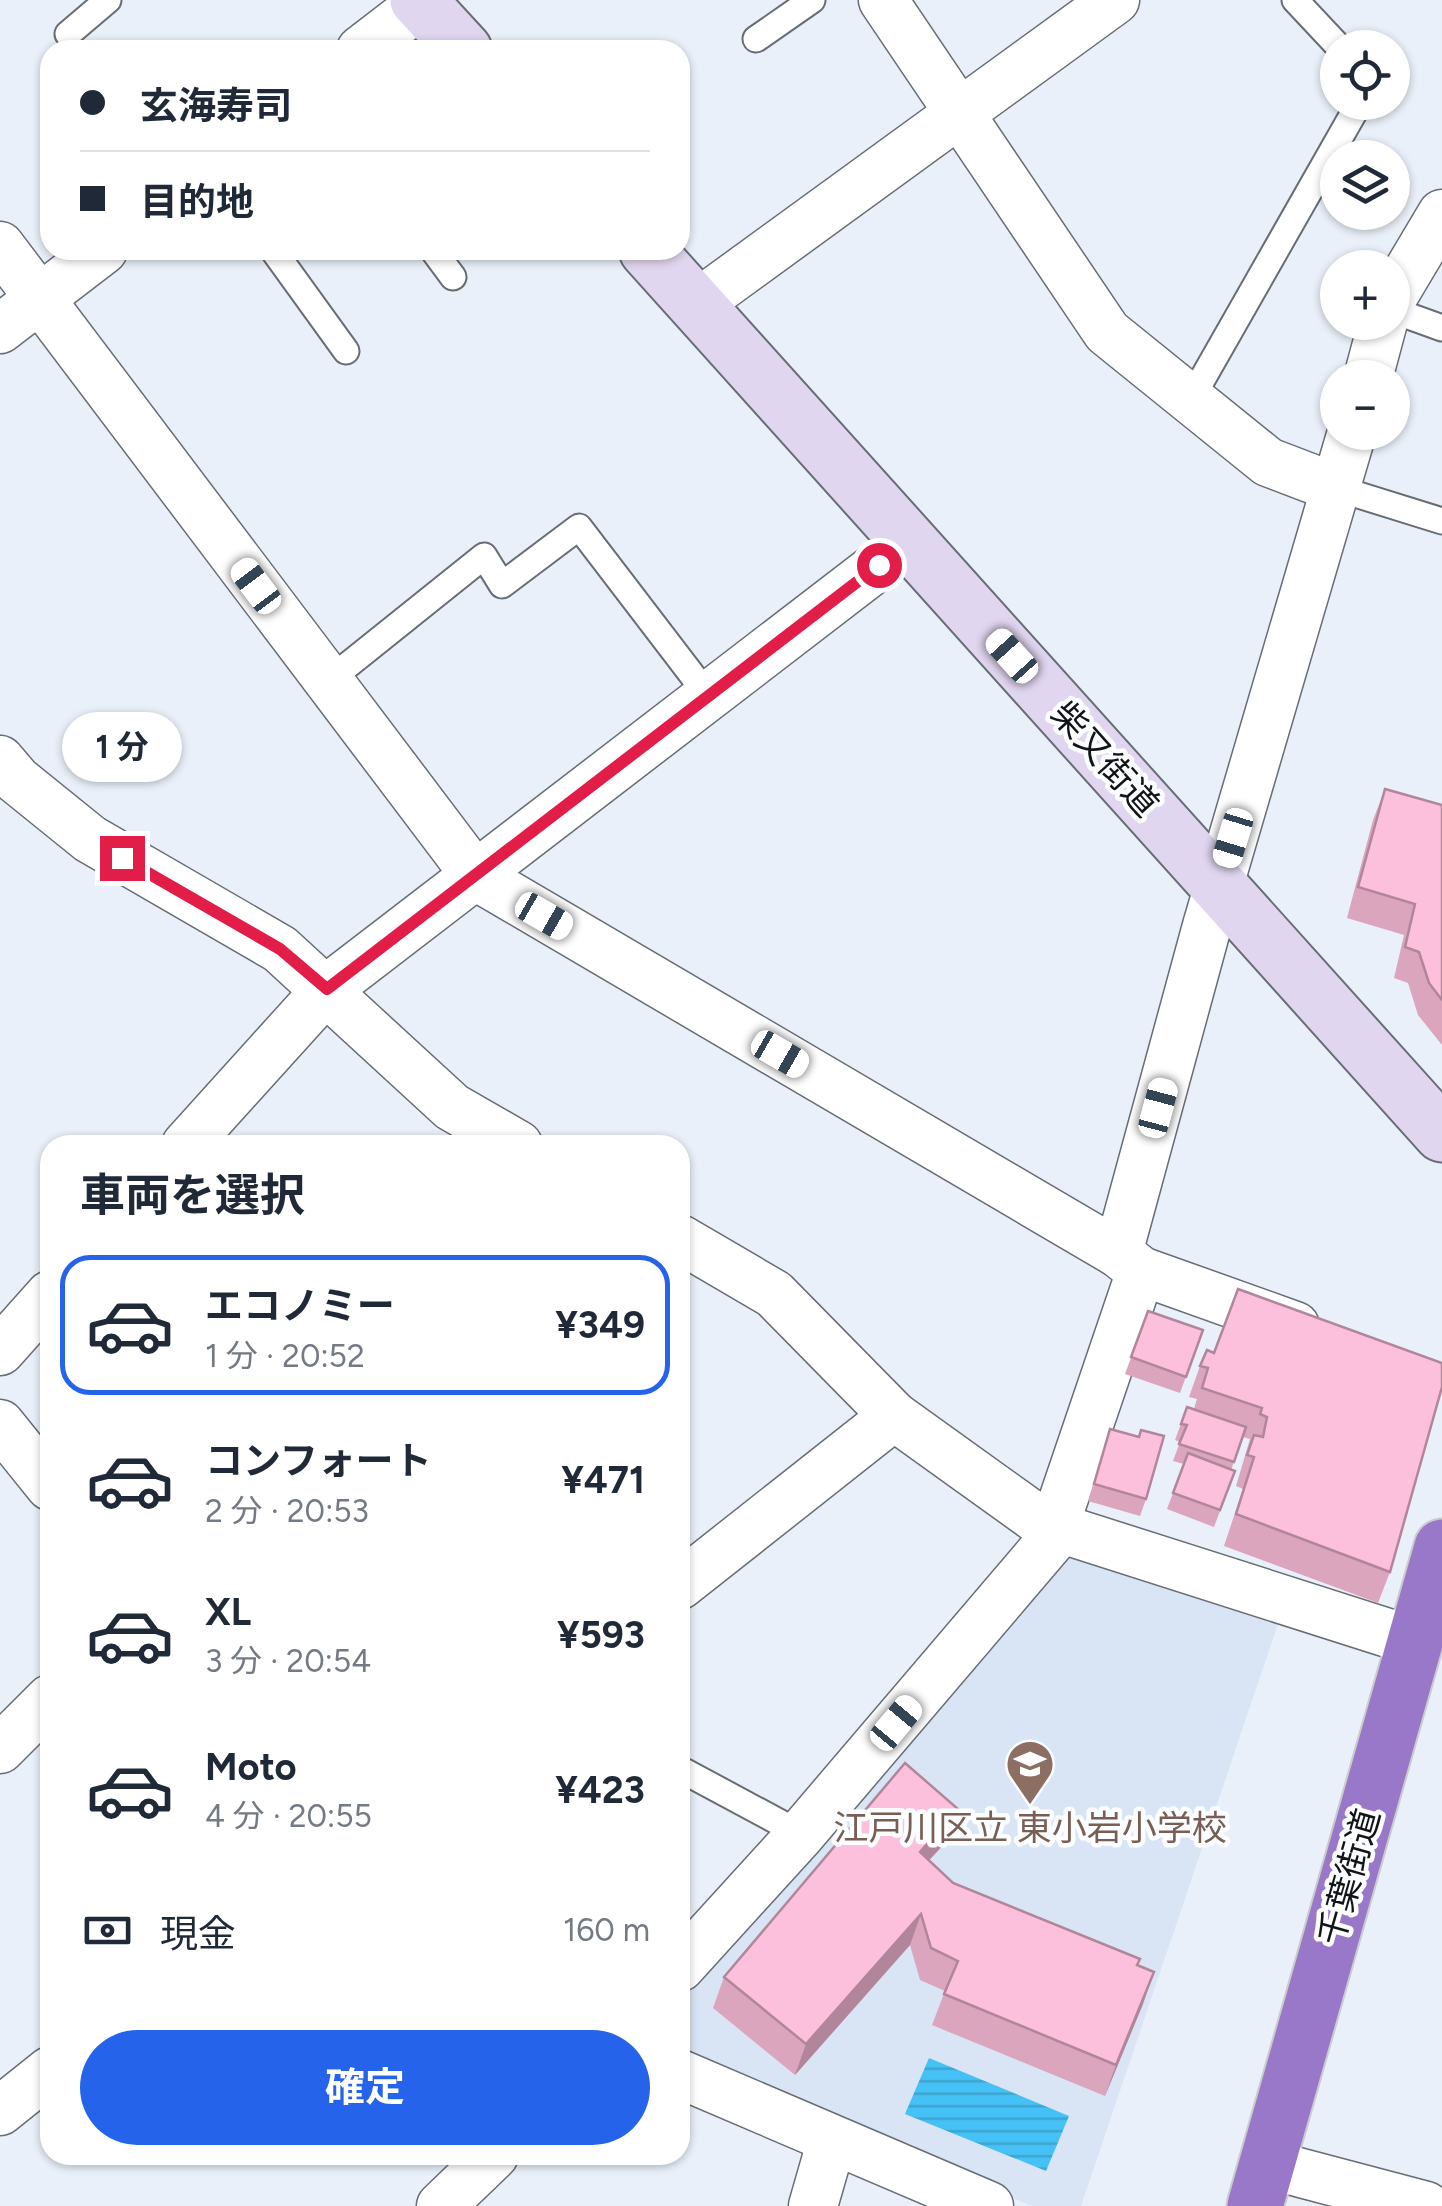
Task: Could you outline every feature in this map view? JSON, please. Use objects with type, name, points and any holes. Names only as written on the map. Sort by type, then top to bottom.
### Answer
[{"type":"highway","name":"千葉街道","points":[[1261,2185],[1422,1661],[1442,1547]]},
{"type":"main road","points":[[422,1],[455,40]]},
{"type":"main road","name":"柴又街道","points":[[656,260],[1442,1134]]},
{"type":"street","points":[[883,0],[1106,332],[1268,462],[1336,488]]},
{"type":"street","points":[[697,304],[1115,0]]},
{"type":"street","points":[[373,40],[422,1]]},
{"type":"street","points":[[1410,268],[1442,214]]},
{"type":"street","points":[[0,246],[476,876],[1130,1262],[1329,1338]]},
{"type":"street","points":[[0,329],[90,260]]},
{"type":"street","points":[[690,1956],[801,1834],[1057,1528],[1130,1262],[1219,886],[1347,450]]},
{"type":"street","points":[[195,1135],[327,989],[910,542]]},
{"type":"street","points":[[6,779],[90,840],[280,949],[452,1107],[501,1135]]},
{"type":"street","points":[[690,1246],[774,1294],[894,1416],[1057,1528],[1422,1661]]},
{"type":"street","points":[[0,1351],[40,1307]]},
{"type":"street","points":[[690,1578],[894,1416]]},
{"type":"street","points":[[0,1424],[40,1474]]},
{"type":"street","points":[[0,1749],[40,1709]]},
{"type":"street","points":[[690,2078],[990,2206]]},
{"type":"street","points":[[0,2110],[40,2079]]},
{"type":"street","points":[[813,2206],[832,2140]]},
{"type":"street","points":[[441,2206],[484,2165]]},
{"type":"street","points":[[1261,2185],[1426,2206]]},
{"type":"lane","points":[[68,34],[108,0]]},
{"type":"lane","points":[[756,39],[812,0]]},
{"type":"lane","points":[[1295,0],[1323,30]]},
{"type":"lane","points":[[1191,398],[1350,120]]},
{"type":"lane","points":[[280,260],[346,350]]},
{"type":"lane","points":[[440,260],[453,277]]},
{"type":"lane","points":[[1410,316],[1442,328]]},
{"type":"lane","points":[[1336,488],[1442,522]]},
{"type":"lane","points":[[328,680],[484,556],[502,585],[578,527],[709,696]]},
{"type":"lane","points":[[690,1774],[801,1834]]},
{"type":"shaded area","name":"江戸川区立 東小岩小学校","points":[[1063,1554],[1280,1618],[1081,2206],[1032,2206],[690,2064],[690,1985]]},
{"type":"water","points":[[929,2058],[1069,2116],[1046,2171],[905,2114]]},
{"type":"building","points":[[1385,789],[1442,805],[1442,1000],[1429,983],[1419,952],[1405,947],[1415,904],[1358,887]]},
{"type":"building","points":[[1238,1289],[1442,1363],[1442,1387],[1390,1572],[1236,1514],[1254,1457],[1247,1455],[1254,1435],[1263,1437],[1267,1417],[1260,1414],[1262,1408],[1202,1388],[1208,1368],[1200,1366],[1207,1350],[1214,1353]]},
{"type":"building","points":[[1148,1311],[1203,1330],[1186,1377],[1131,1357]]},
{"type":"building","points":[[1187,1407],[1246,1427],[1234,1462],[1179,1444],[1187,1425],[1181,1424]]},
{"type":"building","points":[[1110,1429],[1139,1437],[1141,1430],[1164,1436],[1146,1499],[1094,1484]]},
{"type":"building","points":[[1188,1453],[1235,1471],[1220,1510],[1173,1493]]},
{"type":"building","points":[[905,1763],[958,1809],[920,1852],[953,1883],[1140,1959],[1137,1965],[1154,1972],[1116,2065],[944,1994],[958,1961],[931,1948],[921,1914],[806,2044],[724,1977]]},
{"type":"place","name":"江戸川区立 東小岩小学校","points":[[1030,1806]]},
{"type":"route","points":[[122,858],[280,949],[327,989],[879,565]]}]
